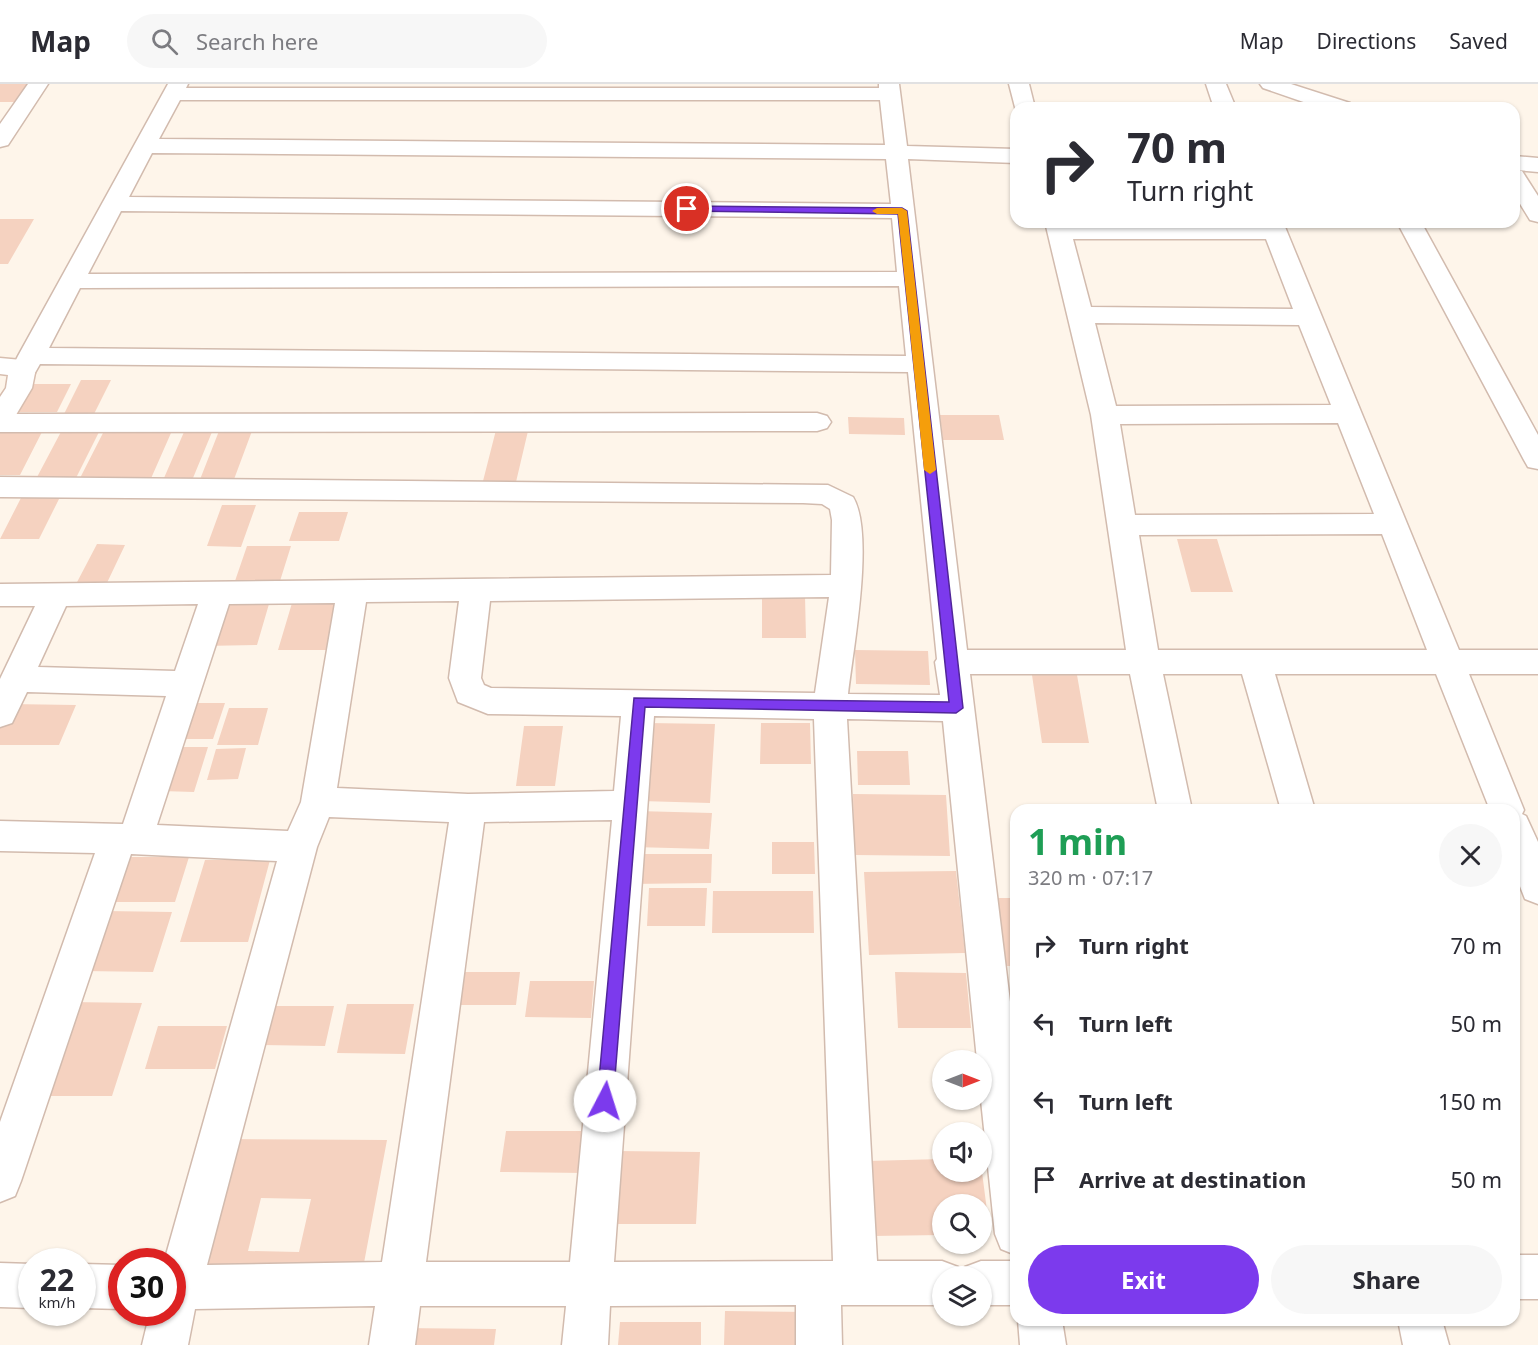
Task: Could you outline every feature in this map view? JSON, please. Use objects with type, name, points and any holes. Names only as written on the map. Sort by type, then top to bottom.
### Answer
[{"type":"street","points":[[0,140],[38,84]]},
{"type":"street","points":[[1019,84],[1023,102]]},
{"type":"street","points":[[1216,84],[1223,102]]},
{"type":"street","points":[[1270,84],[1324,102]]},
{"type":"street","points":[[817,422],[0,421],[18,388],[18,365],[71,281],[176,89],[889,89],[1010,1181]]},
{"type":"street","points":[[145,146],[896,152],[1010,156]]},
{"type":"street","points":[[1520,164],[1538,165]]},
{"type":"street","points":[[1520,186],[1538,215]]},
{"type":"street","points":[[113,204],[902,211]]},
{"type":"street","points":[[1059,228],[1105,415],[1144,662],[1175,804]]},
{"type":"street","points":[[1273,228],[1505,804]]},
{"type":"street","points":[[1412,228],[1538,460]]},
{"type":"street","points":[[71,281],[909,279]]},
{"type":"street","points":[[1080,315],[1309,316]]},
{"type":"street","points":[[18,365],[918,364]]},
{"type":"street","points":[[1105,415],[1349,414]]},
{"type":"street","points":[[0,487],[803,493],[828,495],[843,504],[847,520],[846,586],[830,705],[837,1283],[819,1345]]},
{"type":"street","points":[[1124,525],[1393,524]]},
{"type":"street","points":[[0,595],[846,586]]},
{"type":"street","points":[[476,591],[465,678],[470,693],[488,700],[956,708]]},
{"type":"street","points":[[186,1257],[299,847],[318,802],[352,592]]},
{"type":"street","points":[[0,1182],[187,684],[217,593]]},
{"type":"street","points":[[0,714],[55,594]]},
{"type":"street","points":[[951,662],[1538,662]]},
{"type":"street","points":[[1255,662],[1296,804]]},
{"type":"street","points":[[16,679],[187,684]]},
{"type":"street","points":[[585,1345],[639,702]]},
{"type":"street","points":[[318,802],[468,808],[630,805]]},
{"type":"street","points":[[392,1345],[468,808]]},
{"type":"street","points":[[0,836],[299,847]]},
{"type":"street","points":[[1520,842],[1538,888]]},
{"type":"street","points":[[1520,1277],[1538,1277]]},
{"type":"street","points":[[992,1283],[1010,1282]]},
{"type":"street","points":[[186,1299],[402,1284],[932,1283]]},
{"type":"street","points":[[0,1286],[18,1286]]},
{"type":"street","points":[[165,1345],[169,1326]]},
{"type":"street","points":[[1041,1326],[1043,1345]]},
{"type":"street","points":[[1421,1326],[1426,1345]]},
{"type":"building","points":[[0,84],[30,84],[18,102],[0,102]]},
{"type":"building","points":[[0,219],[34,219],[8,264],[0,264]]},
{"type":"building","points":[[81,380],[111,380],[94,414],[64,414]]},
{"type":"building","points":[[31,384],[71,384],[57,412],[16,412]]},
{"type":"building","points":[[940,415],[999,415],[1004,440],[943,440]]},
{"type":"building","points":[[848,417],[904,418],[905,435],[849,434]]},
{"type":"building","points":[[63,428],[101,428],[75,480],[36,479]]},
{"type":"building","points":[[0,430],[43,430],[20,475],[0,475]]},
{"type":"building","points":[[496,430],[528,431],[516,482],[483,481]]},
{"type":"building","points":[[219,431],[252,431],[233,482],[199,482]]},
{"type":"building","points":[[184,432],[212,432],[193,478],[164,478]]},
{"type":"building","points":[[103,433],[171,433],[149,483],[78,482]]},
{"type":"building","points":[[22,496],[60,497],[39,539],[0,539]]},
{"type":"building","points":[[222,505],[256,505],[241,547],[207,546]]},
{"type":"building","points":[[299,512],[348,512],[339,541],[289,541]]},
{"type":"building","points":[[1177,539],[1217,539],[1233,592],[1191,592]]},
{"type":"building","points":[[97,544],[125,545],[105,587],[75,586]]},
{"type":"building","points":[[247,546],[291,546],[280,581],[235,581]]},
{"type":"building","points":[[762,596],[805,596],[806,638],[762,638]]},
{"type":"building","points":[[292,603],[339,603],[326,650],[278,650]]},
{"type":"building","points":[[217,604],[269,604],[257,645],[203,646]]},
{"type":"building","points":[[855,650],[928,651],[930,685],[856,684]]},
{"type":"building","points":[[1032,675],[1077,675],[1089,743],[1042,743]]},
{"type":"building","points":[[190,703],[225,703],[213,739],[178,739]]},
{"type":"building","points":[[9,704],[76,705],[59,745],[0,745],[0,725]]},
{"type":"building","points":[[229,708],[268,708],[258,745],[217,745]]},
{"type":"building","points":[[648,723],[715,724],[710,803],[641,801]]},
{"type":"building","points":[[761,723],[810,723],[811,764],[760,764]]},
{"type":"building","points":[[524,726],[563,726],[555,786],[516,786]]},
{"type":"building","points":[[177,747],[208,747],[194,792],[162,791]]},
{"type":"building","points":[[246,748],[238,779],[207,780],[216,749]]},
{"type":"building","points":[[857,751],[908,751],[910,785],[858,785]]},
{"type":"building","points":[[853,794],[946,795],[950,856],[854,855]]},
{"type":"building","points":[[637,811],[712,813],[709,849],[633,847]]},
{"type":"building","points":[[772,842],[814,842],[815,874],[772,874]]},
{"type":"building","points":[[632,854],[712,854],[711,883],[630,884]]},
{"type":"building","points":[[118,857],[189,857],[175,902],[101,902]]},
{"type":"building","points":[[205,860],[270,860],[248,942],[180,942]]},
{"type":"building","points":[[956,871],[965,953],[869,955],[864,872]]},
{"type":"building","points":[[649,888],[707,888],[705,926],[647,926]]},
{"type":"building","points":[[713,891],[813,891],[814,933],[712,933]]},
{"type":"building","points":[[997,898],[1010,898],[1010,966],[1005,966]]},
{"type":"building","points":[[105,911],[172,912],[153,972],[83,971]]},
{"type":"building","points":[[450,972],[520,972],[516,1005],[444,1005]]},
{"type":"building","points":[[895,972],[966,973],[971,1028],[898,1028]]},
{"type":"building","points":[[530,981],[594,981],[591,1018],[525,1017]]},
{"type":"building","points":[[1003,991],[1010,991],[1010,1024]]},
{"type":"building","points":[[69,1002],[142,1003],[112,1096],[35,1096]]},
{"type":"building","points":[[347,1004],[414,1004],[405,1054],[337,1053]]},
{"type":"building","points":[[273,1006],[334,1006],[325,1046],[262,1045]]},
{"type":"building","points":[[158,1026],[227,1026],[215,1069],[145,1069]]},
{"type":"building","points":[[506,1131],[587,1131],[583,1173],[500,1172]]},
{"type":"building","points":[[229,1139],[387,1140],[361,1279],[193,1278]],"holes":[[[261,1198],[311,1199],[299,1252],[248,1251]]]},
{"type":"building","points":[[617,1151],[700,1152],[696,1224],[611,1224]]},
{"type":"building","points":[[932,1159],[932,1182],[983,1182],[985,1194],[932,1194],[932,1235],[872,1236],[867,1161]]},
{"type":"building","points":[[725,1311],[810,1312],[810,1345],[724,1345]]},
{"type":"building","points":[[620,1322],[701,1322],[701,1345],[618,1345]]},
{"type":"building","points":[[401,1328],[496,1329],[494,1345],[398,1345]]},
{"type":"slow traffic","points":[[877,211],[902,211],[930,470]]},
{"type":"route","points":[[605,1101],[639,702],[956,708],[902,211],[687,209]]}]
